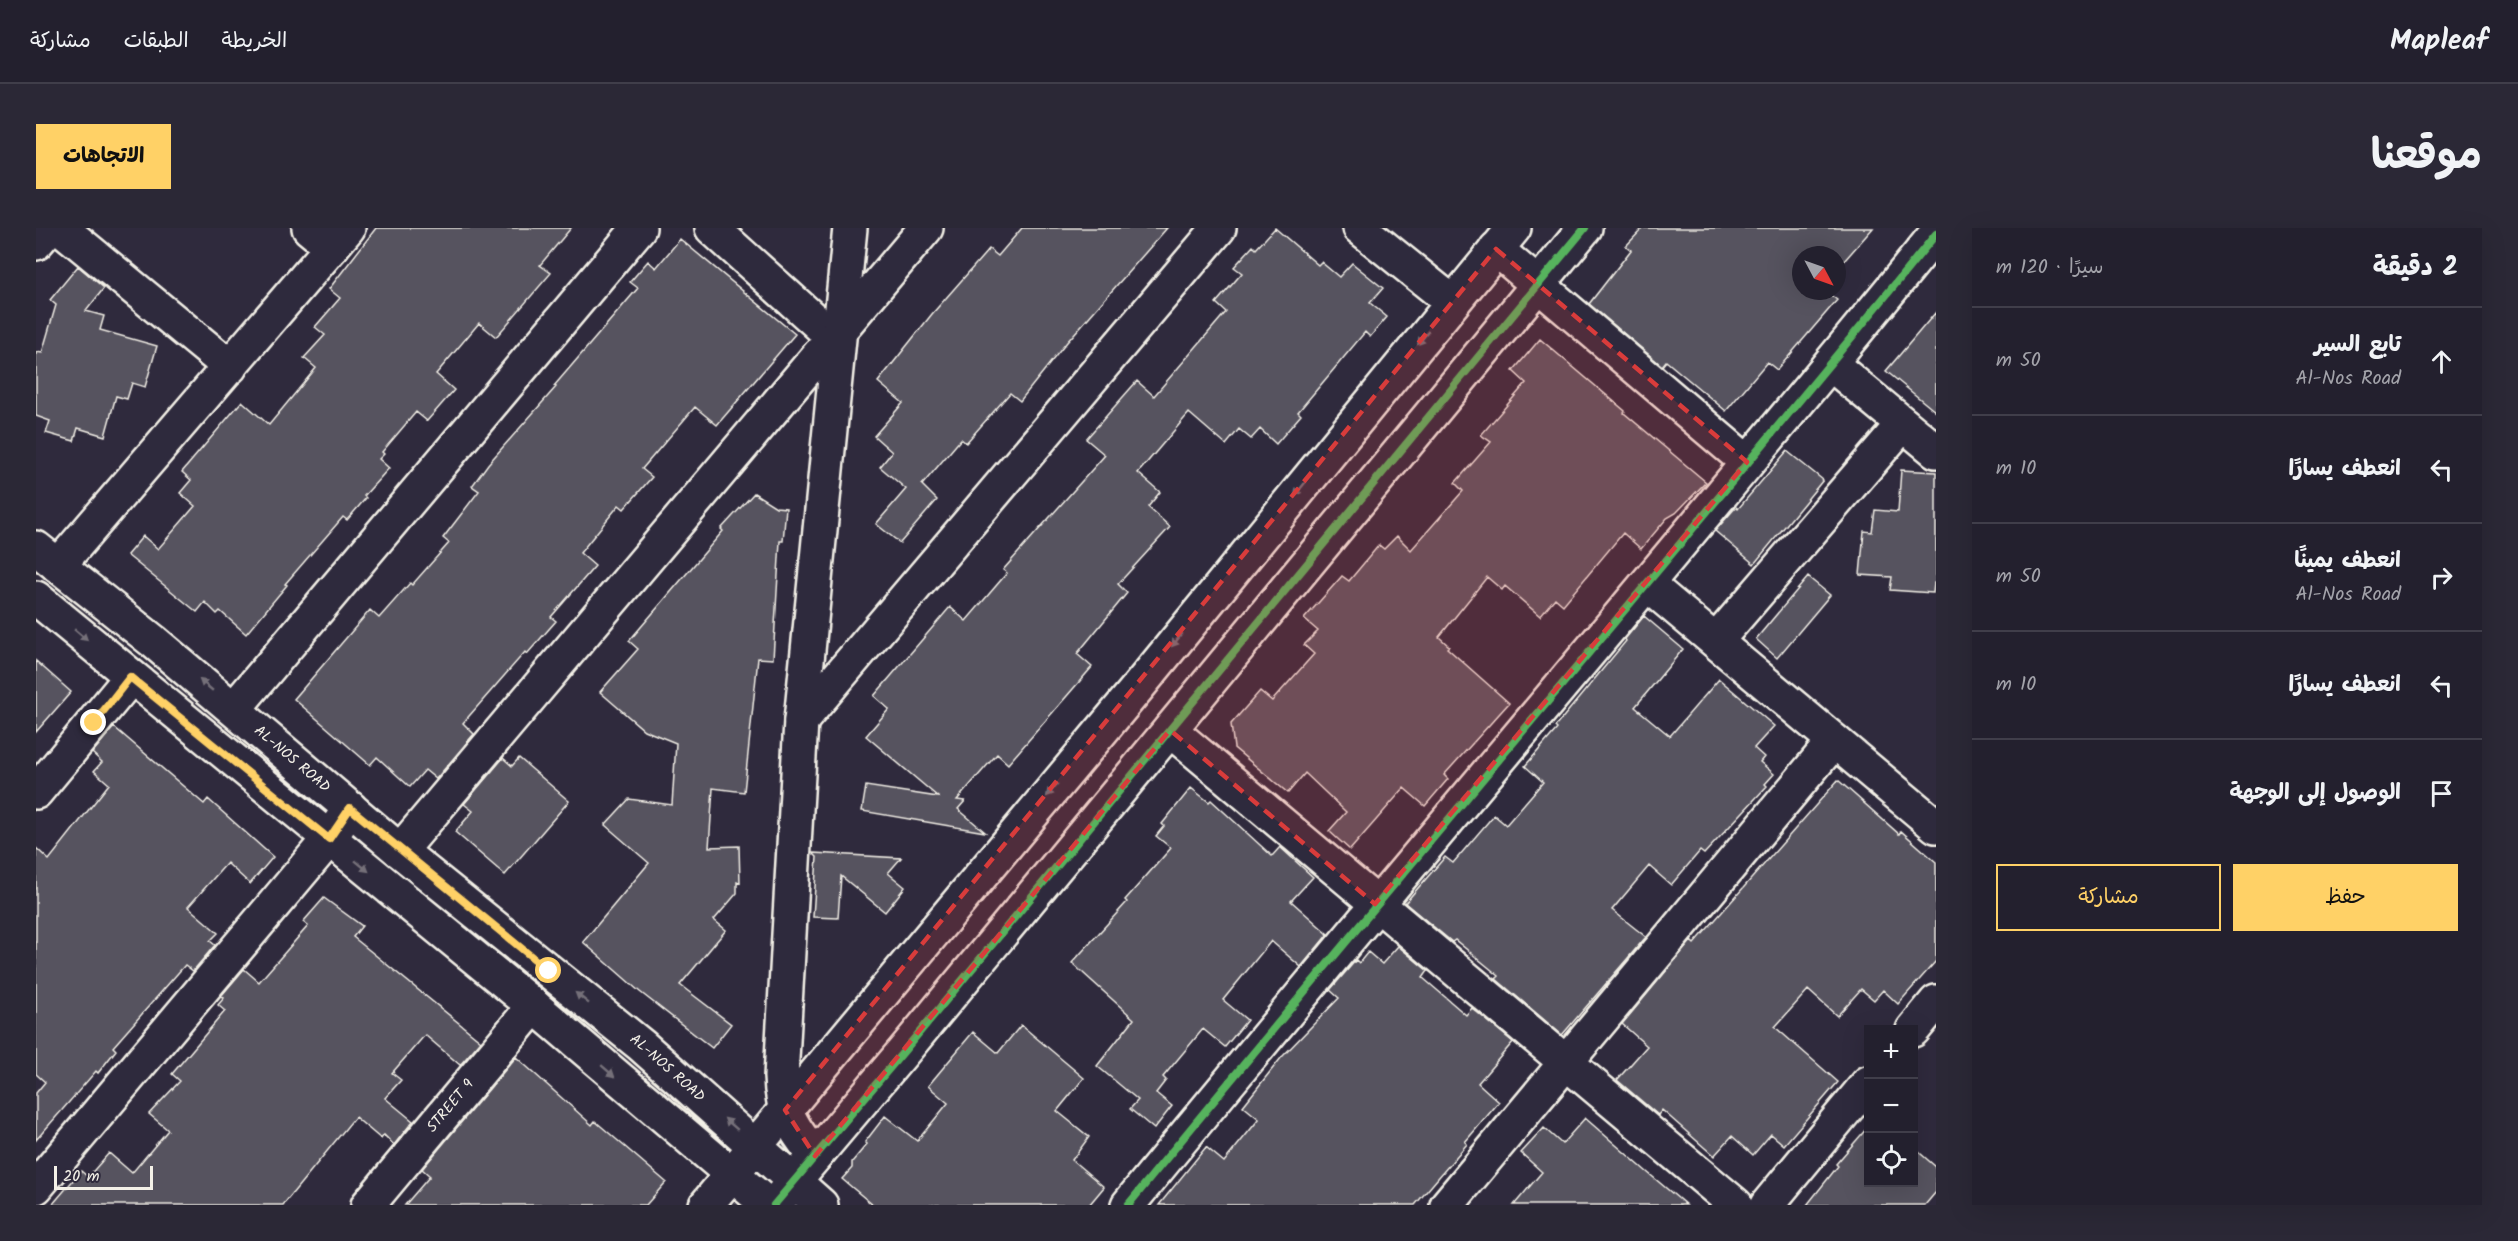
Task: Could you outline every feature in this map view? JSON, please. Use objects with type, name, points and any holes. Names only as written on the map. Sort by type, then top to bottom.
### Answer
[{"type":"street","points":[[36,243],[49,228]]},
{"type":"street","points":[[61,228],[230,367]]},
{"type":"street","points":[[234,709],[639,228]]},
{"type":"street","points":[[712,228],[838,335]]},
{"type":"street","points":[[815,1156],[789,1121],[785,1110],[781,1077],[801,721],[850,228]]},
{"type":"street","points":[[400,851],[926,228]]},
{"type":"street","points":[[801,721],[1219,228]]},
{"type":"street","points":[[1360,228],[1452,302]]},
{"type":"street","points":[[783,1193],[1585,228]]},
{"type":"street","points":[[47,557],[230,367],[329,234]]},
{"type":"street","points":[[1128,1205],[1376,904],[1831,364],[1936,234]]},
{"type":"street","points":[[706,1205],[1139,686],[1505,239],[1538,284],[1747,462]]},
{"type":"street","points":[[1831,364],[1936,451]]},
{"type":"street","points":[[1716,640],[1903,424]]},
{"type":"street","name":"AL-NOS ROAD","points":[[47,557],[153,641],[400,851],[641,1045],[756,1146],[783,1193],[821,1205]]},
{"type":"street","points":[[1647,584],[1936,826]]},
{"type":"street","points":[[36,598],[534,1006],[768,1205]]},
{"type":"street","points":[[36,792],[130,677]]},
{"type":"street","points":[[1170,730],[1736,1205]]},
{"type":"street","points":[[1447,1205],[1834,741]]},
{"type":"street","points":[[36,1187],[329,839],[350,808]]},
{"type":"street","points":[[1916,1025],[1936,1002]]},
{"type":"street","name":"STREET 9","points":[[368,1205],[534,1006]]},
{"type":"street","points":[[1767,1205],[1864,1089]]},
{"type":"highlighted area","points":[[1496,249],[1747,462],[1375,904],[1170,730],[815,1156],[785,1110]]},
{"type":"building","points":[[376,228],[571,228],[540,265],[551,273],[496,337],[479,323],[436,374],[454,390],[427,421],[416,412],[382,452],[384,454],[379,459],[389,468],[364,496],[366,498],[347,520],[343,517],[285,584],[287,585],[246,634],[220,611],[217,614],[205,602],[197,612],[127,555],[143,536],[158,549],[195,506],[180,493],[191,480],[182,472],[242,401],[269,425],[316,368],[304,358],[325,335],[315,327],[340,298],[329,289]]},
{"type":"building","points":[[1022,228],[1167,228],[1067,342],[1020,401],[1010,393],[966,443],[961,439],[922,485],[937,500],[900,543],[876,524],[906,489],[880,467],[892,452],[874,436],[903,403],[878,382],[932,314],[989,249],[998,256]]},
{"type":"building","points":[[1275,228],[1318,265],[1321,262],[1339,277],[1352,263],[1383,288],[1370,303],[1387,317],[1370,337],[1365,332],[1298,412],[1301,415],[1276,444],[1260,429],[1251,439],[1239,429],[1226,445],[1189,413],[1138,473],[1160,492],[1148,507],[1170,527],[1118,584],[1127,593],[1077,654],[1092,667],[1008,764],[997,754],[957,800],[965,801],[958,809],[985,832],[862,811],[866,786],[938,797],[866,736],[889,709],[874,696],[950,607],[966,621],[1007,573],[1003,570],[1105,455],[1086,439],[1137,381],[1154,396],[1226,312],[1216,303],[1242,273],[1234,267],[1253,246],[1256,249]]},
{"type":"building","points":[[1643,228],[1873,228],[1846,259],[1846,246],[1792,246],[1792,300],[1837,300],[1777,370],[1767,362],[1726,411],[1666,361],[1662,366],[1589,304],[1631,250],[1626,246]]},
{"type":"building","points":[[680,239],[795,334],[717,425],[695,407],[642,469],[652,477],[624,509],[619,505],[580,553],[595,566],[551,617],[556,621],[527,654],[525,652],[463,723],[474,734],[436,779],[425,770],[410,787],[377,757],[370,765],[294,699],[370,610],[379,618],[449,543],[443,538],[479,491],[472,486],[488,464],[556,387],[554,386],[638,288],[630,282],[648,261],[656,268]]},
{"type":"building","points":[[78,266],[104,288],[86,311],[104,316],[100,330],[157,346],[145,387],[132,383],[127,399],[116,396],[105,436],[78,428],[74,441],[46,433],[50,421],[36,416],[36,352],[42,353],[56,305],[50,300]]},
{"type":"building","points":[[1936,312],[1936,412],[1886,371]]},
{"type":"building","points":[[1540,339],[1706,482],[1676,513],[1667,518],[1641,549],[1623,533],[1563,605],[1555,598],[1540,616],[1505,586],[1502,590],[1487,577],[1439,637],[1449,646],[1447,648],[1509,703],[1444,775],[1448,779],[1425,806],[1404,788],[1350,850],[1329,831],[1346,812],[1305,773],[1288,793],[1234,748],[1231,724],[1260,691],[1272,701],[1314,654],[1304,645],[1318,631],[1304,619],[1342,576],[1349,581],[1379,545],[1384,549],[1397,536],[1411,550],[1463,491],[1455,483],[1491,442],[1481,435],[1526,383],[1513,371]]},
{"type":"building","points":[[1787,451],[1823,480],[1754,564],[1715,531],[1736,507],[1738,509]]},
{"type":"building","points":[[1901,470],[1936,472],[1936,583],[1934,583],[1933,593],[1890,590],[1892,577],[1860,575],[1864,531],[1872,532],[1875,510],[1898,512]]},
{"type":"building","points":[[754,493],[776,507],[786,508],[783,541],[780,541],[773,659],[758,658],[744,792],[713,788],[709,847],[739,846],[740,883],[737,882],[737,893],[714,920],[726,930],[680,985],[731,1024],[712,1048],[640,992],[583,942],[649,863],[605,825],[629,799],[672,805],[676,743],[644,730],[600,692],[638,649],[629,641],[723,531],[721,529]]},
{"type":"building","points":[[1808,577],[1830,595],[1777,658],[1756,639]]},
{"type":"building","points":[[1644,616],[1683,649],[1635,707],[1670,736],[1719,679],[1774,726],[1754,748],[1764,757],[1760,762],[1774,774],[1765,784],[1767,786],[1704,854],[1700,851],[1671,885],[1649,866],[1612,910],[1646,937],[1562,1035],[1496,979],[1499,976],[1455,940],[1452,942],[1405,903],[1445,857],[1453,863],[1494,815],[1506,825],[1543,782],[1525,766],[1557,729],[1555,727]]},
{"type":"building","points":[[36,661],[71,692],[36,732]]},
{"type":"building","points":[[114,727],[204,804],[208,799],[273,857],[250,884],[227,863],[188,907],[218,933],[210,941],[215,945],[193,971],[185,965],[113,1047],[116,1050],[98,1073],[96,1071],[36,1140],[36,1093],[45,1082],[36,1074],[36,848],[49,860],[109,784],[94,771],[102,762],[92,753]]},
{"type":"building","points":[[503,758],[512,766],[519,758],[569,801],[505,875],[455,832],[473,811],[464,804]]},
{"type":"building","points":[[1838,780],[1899,834],[1901,831],[1936,862],[1936,961],[1898,1004],[1883,990],[1874,1000],[1861,989],[1837,1016],[1808,990],[1775,1027],[1838,1082],[1784,1145],[1771,1134],[1753,1155],[1732,1136],[1714,1156],[1662,1110],[1658,1115],[1617,1080],[1647,1046],[1622,1024],[1691,941],[1694,944]]},
{"type":"building","points":[[1191,788],[1209,802],[1211,800],[1272,856],[1280,847],[1313,877],[1291,901],[1328,934],[1301,967],[1271,941],[1223,1000],[1247,1020],[1225,1047],[1203,1029],[1163,1077],[1166,1080],[1156,1093],[1172,1106],[1154,1129],[1130,1109],[1138,1100],[1097,1066],[1134,1019],[1072,963],[1127,902],[1125,900],[1171,848],[1156,836],[1164,826],[1162,824]]},
{"type":"building","points":[[813,853],[901,858],[888,873],[905,887],[885,912],[841,876],[838,918],[813,917],[817,857]]},
{"type":"building","points":[[324,898],[362,926],[353,937],[481,1041],[460,1065],[425,1035],[392,1073],[401,1080],[385,1098],[413,1121],[394,1145],[384,1135],[381,1139],[355,1117],[283,1205],[52,1205],[81,1171],[88,1177],[109,1153],[132,1173],[168,1130],[149,1114],[180,1081],[172,1074],[225,1011],[218,1005],[224,998],[221,996],[244,969],[259,982],[308,926],[303,922]]},
{"type":"building","points":[[1398,946],[1428,971],[1423,978],[1466,1015],[1472,1008],[1513,1042],[1478,1083],[1499,1102],[1415,1205],[1159,1205],[1206,1147],[1224,1162],[1259,1119],[1243,1106],[1281,1058],[1339,998],[1330,990],[1356,960],[1359,963],[1368,952],[1382,964]]},
{"type":"building","points":[[1021,1025],[1084,1078],[1057,1111],[1089,1137],[1072,1160],[1104,1187],[1089,1205],[873,1205],[842,1179],[852,1168],[852,1162],[885,1116],[917,1141],[948,1103],[928,1086],[973,1032],[998,1053]]},
{"type":"building","points":[[516,1057],[592,1125],[595,1121],[666,1182],[646,1205],[405,1205],[430,1176],[422,1169]]},
{"type":"building","points":[[1585,1118],[1686,1205],[1514,1205],[1542,1172],[1521,1153],[1544,1128],[1562,1144]]},
{"type":"building","points":[[1864,1132],[1864,1187],[1918,1187],[1918,1151],[1936,1167],[1936,1192],[1925,1205],[1807,1205],[1838,1166],[1836,1164]]},
{"type":"cycle path","points":[[774,1205],[1585,228]]},
{"type":"cycle path","points":[[1128,1205],[1936,234]]},
{"type":"route","points":[[94,723],[130,677],[329,839],[350,808],[549,971]]}]
